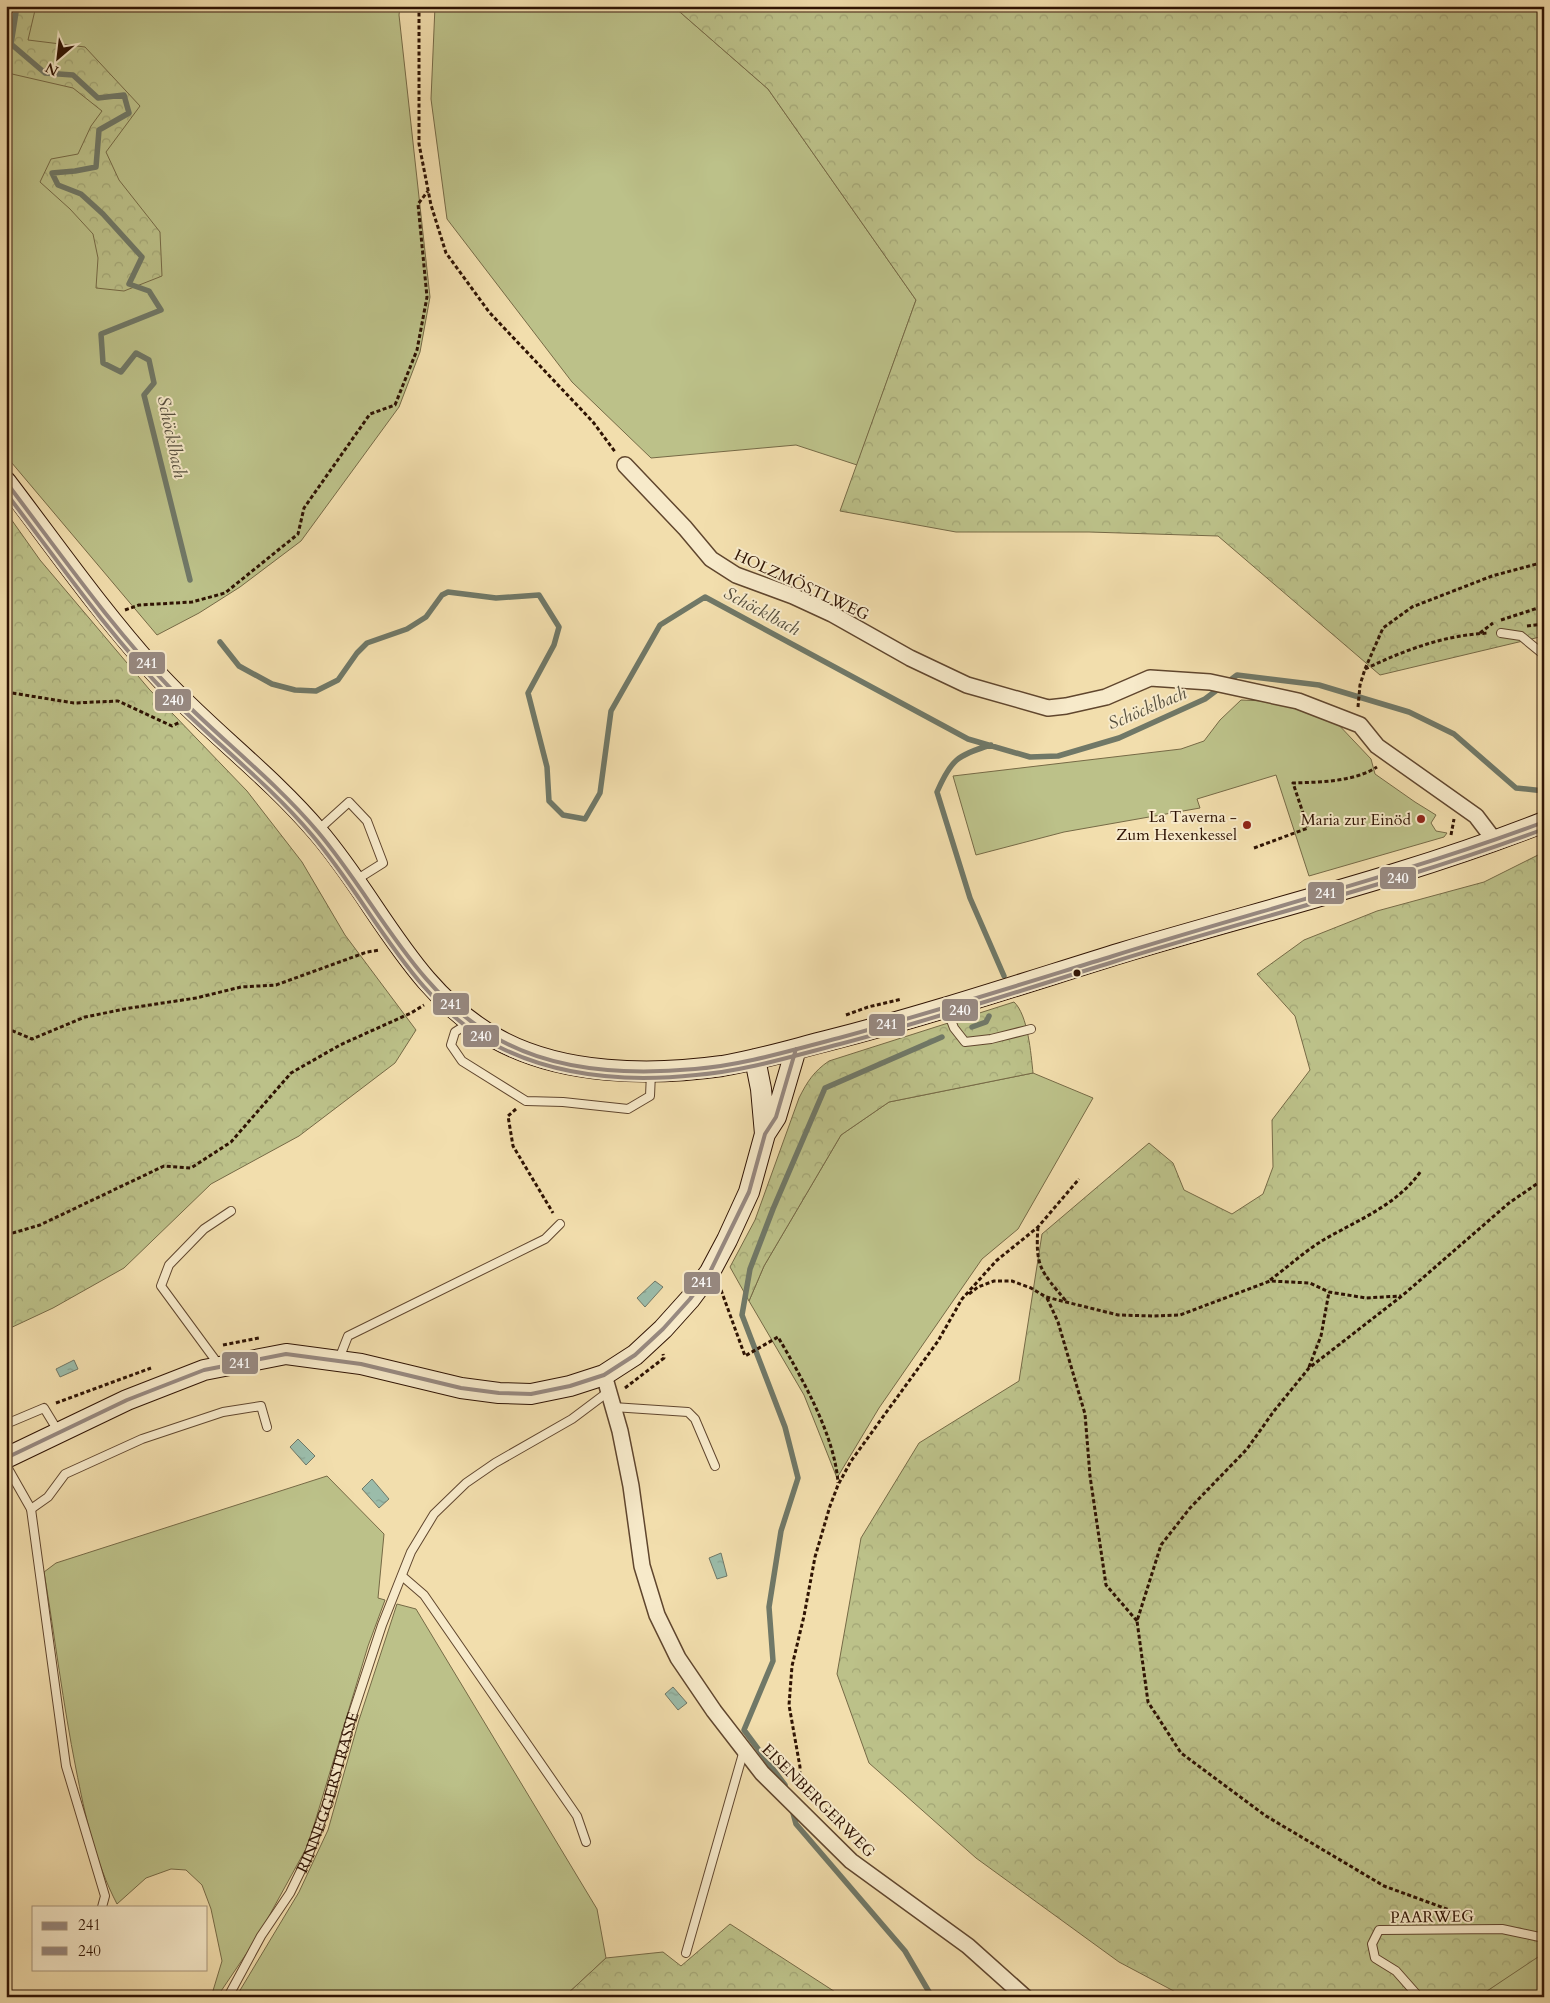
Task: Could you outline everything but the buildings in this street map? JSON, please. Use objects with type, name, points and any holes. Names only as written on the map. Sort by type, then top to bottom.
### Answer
[{"type":"main road","points":[[6,482],[108,615],[155,672],[286,797],[317,830],[355,881],[416,970],[439,996],[470,1023],[500,1041],[544,1059],[576,1066],[652,1071],[722,1066],[754,1059],[946,1007],[1125,952],[1361,885],[1437,862],[1544,822]]},
{"type":"main road","name":"RINNEGGERSTRASSE","points":[[6,1458],[127,1400],[204,1370],[286,1354],[361,1364],[461,1388],[498,1394],[531,1394],[570,1386],[609,1393],[635,1355],[663,1329],[690,1299],[710,1272],[727,1240],[748,1192],[765,1134],[776,1117],[796,1049]]},
{"type":"main road","name":"RINNEGGERSTRASSE","points":[[754,1059],[761,1089],[765,1134]]},
{"type":"street","name":"HOLZMÖSTLWEG","points":[[625,466],[711,558],[736,576],[793,596],[832,614],[910,658],[968,685],[1048,708],[1106,697],[1150,678],[1210,682],[1298,701],[1360,725],[1377,746],[1476,816],[1496,841]]},
{"type":"street","name":"EISENBERGERWEG","points":[[609,1393],[620,1431],[631,1486],[642,1566],[657,1615],[678,1658],[744,1750],[792,1803],[852,1861],[968,1946],[1025,1997]]},
{"type":"lane","points":[[1501,633],[1521,636],[1544,656]]},
{"type":"lane","points":[[317,830],[349,802],[368,821],[383,863],[355,881]]},
{"type":"lane","points":[[946,1007],[954,1028],[965,1042],[990,1039],[1031,1028]]},
{"type":"lane","points":[[470,1023],[455,1032],[451,1045],[462,1061],[526,1101],[563,1102],[628,1109],[650,1096],[652,1071]]},
{"type":"lane","points":[[220,1367],[161,1286],[170,1265],[204,1228],[231,1211]]},
{"type":"lane","points":[[338,1361],[348,1336],[545,1239],[560,1224]]},
{"type":"lane","points":[[609,1393],[688,1412],[696,1419],[715,1466]]},
{"type":"lane","name":"RINNEGGERSTRASSE","points":[[228,1997],[261,1936],[290,1893],[308,1856],[327,1804],[350,1722],[382,1625],[411,1552],[434,1514],[466,1483],[495,1463],[572,1419],[609,1393]]},
{"type":"lane","points":[[31,1509],[48,1497],[65,1474],[142,1439],[223,1412],[261,1406],[266,1427]]},
{"type":"lane","points":[[6,1424],[44,1408],[59,1433]]},
{"type":"lane","points":[[6,1465],[31,1509],[66,1766],[105,1896],[102,1906]]},
{"type":"lane","points":[[402,1576],[424,1595],[577,1816],[586,1842]]},
{"type":"lane","points":[[686,1953],[744,1750]]},
{"type":"lane","name":"PAARWEG","points":[[1418,1997],[1396,1971],[1375,1958],[1372,1944],[1379,1930],[1502,1928],[1544,1938]]},
{"type":"path","points":[[419,6],[418,144],[428,191],[446,253],[489,312],[593,422],[625,466]]},
{"type":"path","points":[[1252,6],[1346,11],[1374,6]]},
{"type":"path","points":[[128,618],[121,611],[140,605],[192,602],[225,593],[298,534],[304,508],[370,414],[394,404],[417,350],[427,297],[418,204],[428,191]]},
{"type":"path","points":[[1358,708],[1360,685],[1365,669],[1383,628],[1412,607],[1492,576],[1544,562]]},
{"type":"path","points":[[1365,669],[1404,651],[1443,639],[1480,634],[1489,624],[1544,606]]},
{"type":"path","points":[[1519,627],[1544,624]]},
{"type":"path","points":[[6,692],[74,703],[118,701],[172,726],[196,713]]},
{"type":"path","points":[[1254,848],[1308,828],[1293,783],[1327,781],[1365,774],[1393,758]]},
{"type":"path","points":[[6,1028],[32,1039],[84,1017],[196,998],[241,987],[276,985],[367,952],[400,947]]},
{"type":"path","points":[[6,1236],[40,1225],[164,1166],[191,1168],[231,1142],[291,1073],[340,1045],[412,1013],[439,996]]},
{"type":"path","points":[[844,1016],[868,1007],[906,999]]},
{"type":"path","points":[[526,1101],[508,1116],[513,1146],[560,1224]]},
{"type":"path","points":[[962,1299],[978,1287],[994,1281],[1012,1281],[1031,1288],[1046,1297],[1118,1315],[1180,1315],[1270,1281],[1323,1240],[1388,1205],[1421,1171]]},
{"type":"path","points":[[1502,1928],[1384,1886],[1266,1816],[1181,1753],[1148,1702],[1137,1621],[1161,1545],[1190,1508],[1247,1450],[1274,1410],[1309,1368],[1403,1295],[1510,1203],[1544,1178]]},
{"type":"path","points":[[792,1803],[800,1786],[800,1767],[789,1705],[792,1666],[815,1557],[838,1485],[851,1461],[938,1341],[962,1299],[996,1261],[1038,1226],[1079,1179]]},
{"type":"path","points":[[1038,1226],[1036,1250],[1042,1273],[1066,1301]]},
{"type":"path","points":[[710,1272],[719,1286],[745,1356],[778,1337],[801,1377],[819,1416],[837,1466],[838,1485]]},
{"type":"path","points":[[1270,1281],[1310,1283],[1329,1292],[1366,1298],[1403,1295]]},
{"type":"path","points":[[1309,1368],[1321,1336],[1329,1292]]},
{"type":"path","points":[[1046,1297],[1058,1322],[1085,1414],[1090,1476],[1106,1585],[1137,1621]]},
{"type":"path","points":[[609,1393],[633,1384],[664,1358],[663,1349]]},
{"type":"green space","points":[[6,6],[400,6],[399,15],[430,297],[420,352],[399,407],[301,541],[240,587],[199,613],[157,635],[6,456]]},
{"type":"green space","points":[[6,6],[36,6],[28,40],[85,47],[140,106],[106,152],[119,180],[160,232],[162,276],[124,291],[96,288],[98,258],[93,234],[70,209],[40,182],[51,159],[78,154],[91,126],[102,111],[73,88],[12,74],[6,57]]},
{"type":"green space","points":[[435,6],[673,6],[768,89],[916,300],[857,465],[796,445],[651,458],[572,382],[447,219],[431,99]]},
{"type":"green space","points":[[673,6],[1544,6],[1544,636],[1380,675],[1218,536],[1089,532],[956,532],[840,511],[916,300],[768,89]]},
{"type":"green space","points":[[6,512],[40,560],[149,689],[247,791],[302,862],[345,935],[416,1030],[395,1063],[299,1136],[211,1184],[124,1268],[53,1308],[6,1330]]},
{"type":"green space","points":[[1241,700],[1266,701],[1293,706],[1335,721],[1371,759],[1375,774],[1436,815],[1431,823],[1436,831],[1447,833],[1444,837],[1309,876],[1276,775],[1197,799],[1200,808],[1064,832],[976,855],[953,776],[1181,749],[1204,741],[1220,720]]},
{"type":"green space","points":[[1544,852],[1544,1953],[1478,1997],[1185,1997],[1119,1962],[976,1858],[869,1763],[837,1674],[861,1538],[919,1443],[1019,1381],[1042,1234],[1149,1143],[1173,1163],[1184,1190],[1232,1214],[1263,1194],[1273,1167],[1272,1120],[1310,1070],[1295,1016],[1257,974],[1304,940],[1377,911],[1484,882]]},
{"type":"green space","points":[[1014,1002],[1019,1008],[1026,1025],[1033,1073],[889,1102],[841,1135],[764,1266],[749,1301],[730,1267],[755,1220],[799,1098],[815,1073],[829,1061]]},
{"type":"green space","points":[[1033,1073],[1093,1098],[1018,1229],[982,1259],[879,1408],[837,1478],[804,1395],[749,1301],[764,1266],[841,1135],[889,1102]]},
{"type":"green space","points":[[327,1476],[384,1534],[378,1598],[385,1600],[368,1646],[308,1845],[257,1938],[217,1997],[213,1997],[212,1994],[222,1961],[211,1909],[202,1885],[186,1870],[171,1869],[146,1878],[117,1904],[109,1888],[87,1821],[76,1769],[44,1572],[56,1563]]},
{"type":"green space","points":[[397,1604],[416,1609],[597,1909],[606,1958],[564,1997],[236,1997],[299,1892],[328,1830],[359,1720]]},
{"type":"green space","points":[[730,1924],[843,1997],[564,1997],[606,1958],[663,1952],[681,1966]]},
{"type":"green space","points":[[1542,1953],[1544,1997],[1478,1997]]},
{"type":"water","points":[[655,1281],[663,1287],[645,1307],[637,1298]]},
{"type":"water","points":[[74,1360],[78,1369],[60,1377],[56,1369]]},
{"type":"water","points":[[298,1439],[315,1456],[306,1465],[290,1447]]},
{"type":"water","points":[[372,1479],[389,1499],[379,1508],[362,1489]]},
{"type":"water","points":[[721,1553],[727,1576],[717,1579],[709,1558]]},
{"type":"water","points":[[673,1687],[687,1703],[678,1710],[665,1694]]},
{"type":"waterway","name":"Schöcklbach","points":[[17,6],[11,44],[45,73],[73,75],[98,98],[124,95],[129,113],[99,130],[96,167],[52,173],[58,185],[81,194],[103,214],[142,257],[129,284],[149,291],[161,310],[101,334],[103,363],[121,372],[136,353],[149,360],[154,383],[144,395],[190,580]]},
{"type":"waterway","name":"Schöcklbach","points":[[220,642],[239,666],[272,684],[295,690],[316,691],[338,680],[357,653],[367,643],[407,629],[426,617],[442,595],[448,592],[496,598],[539,595],[559,627],[554,645],[528,693],[547,767],[549,801],[563,815],[585,819],[600,793],[611,711],[660,625],[705,597],[968,739],[1030,757],[1058,756],[1119,738],[1205,699],[1237,675],[1319,685],[1409,712],[1454,734],[1516,788],[1544,791]]},
{"type":"waterway","points":[[991,745],[970,752],[956,760],[937,792],[970,898],[1004,976]]},
{"type":"waterway","points":[[972,1027],[986,1022],[989,1016]]},
{"type":"waterway","points":[[785,1785],[744,1730],[773,1661],[769,1607],[781,1531],[798,1478],[785,1427],[742,1315],[750,1269],[773,1209],[825,1088],[942,1037]]},
{"type":"waterway","points":[[793,1813],[796,1824],[905,1951],[932,1997]]},
{"type":"transit line","name":"241","points":[[6,482],[86,589],[150,667],[191,709],[265,777],[318,832],[420,972],[443,997],[469,1020],[498,1039],[520,1050],[569,1065],[619,1071],[670,1071],[713,1067],[768,1056],[908,1019],[1167,939],[1383,876],[1544,822]]},
{"type":"transit line","name":"240","points":[[6,493],[84,596],[145,670],[185,712],[259,780],[312,835],[334,863],[395,951],[441,1005],[468,1028],[499,1047],[522,1057],[570,1071],[620,1077],[671,1077],[714,1073],[769,1062],[909,1025],[1167,946],[1384,883],[1544,829]]},
{"type":"transit line","name":"241","points":[[6,1458],[127,1400],[204,1370],[286,1354],[361,1364],[461,1388],[499,1393],[531,1394],[570,1386],[604,1375],[635,1355],[663,1329],[690,1299],[710,1272],[749,1192],[765,1134],[776,1117],[796,1049]]},
{"type":"place","name":"Maria zur Einöd","points":[[1421,819]]},
{"type":"place","name":"La Taverna - Zum Hexenkessel","points":[[1247,825]]}]
